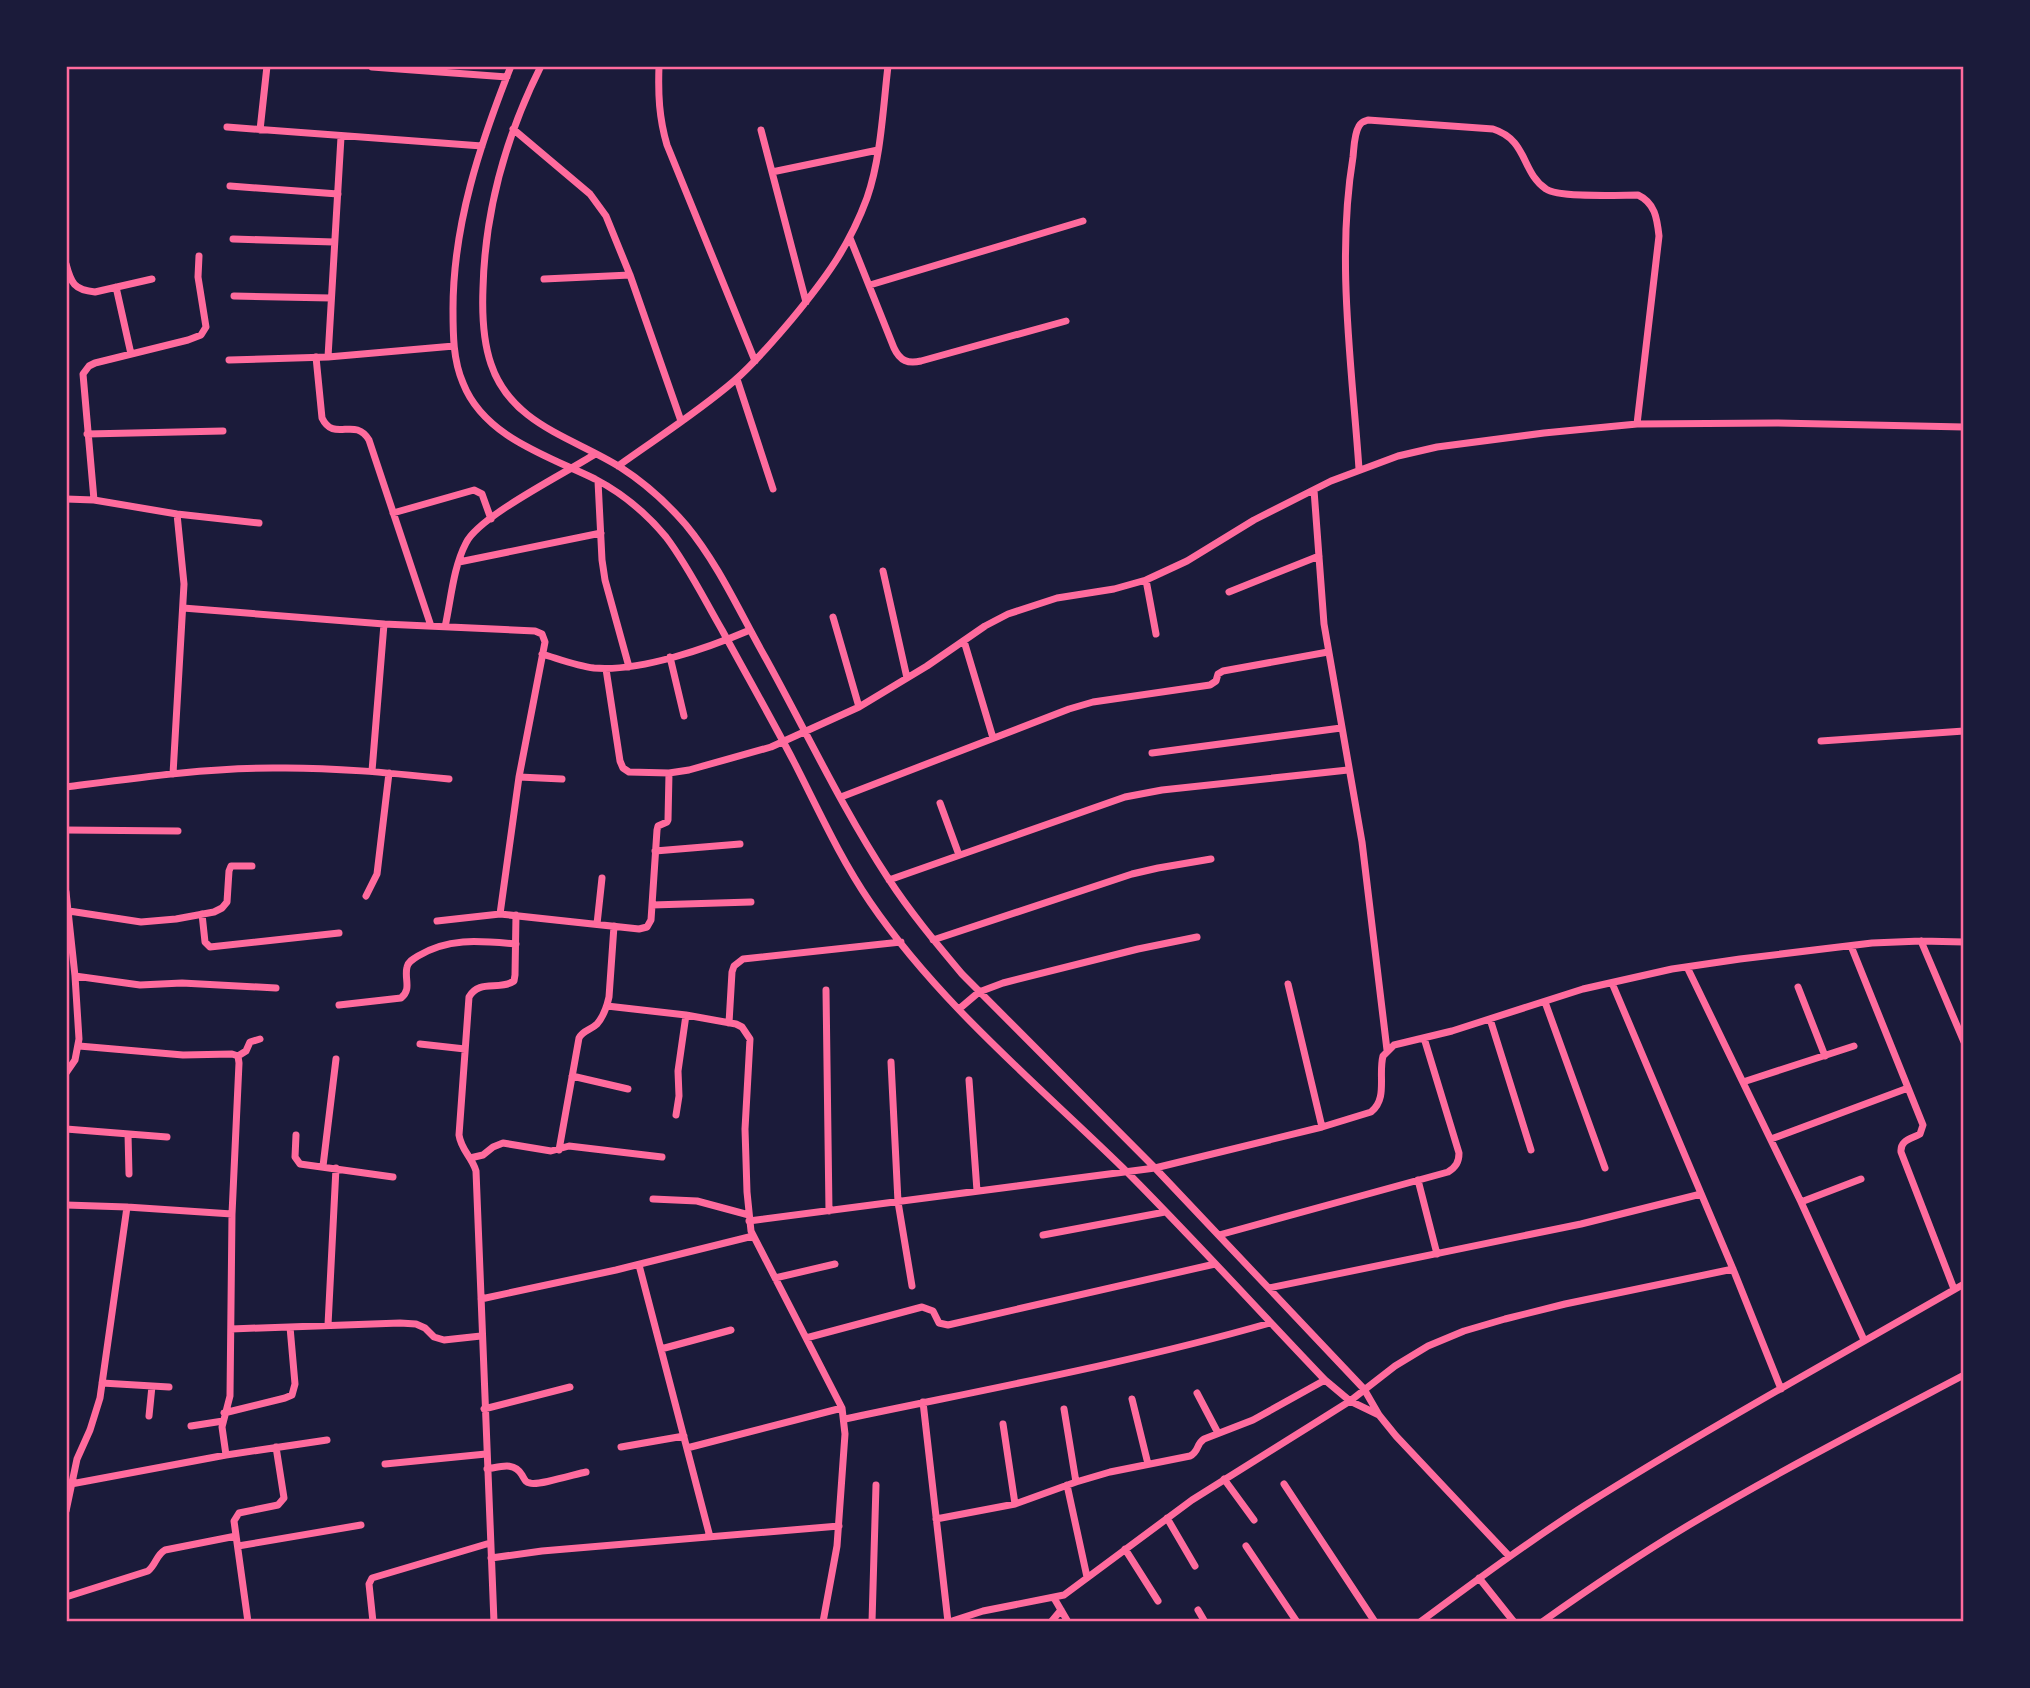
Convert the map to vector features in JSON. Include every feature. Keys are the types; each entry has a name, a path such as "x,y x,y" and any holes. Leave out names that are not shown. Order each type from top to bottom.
{"street":[{"path":"260,130 267,66"},
{"path":"511,66 482,146 460,229 455,263 454,346 464,386 481,411 503,432 530,449 598,481 620,495 643,513 663,534 681,558 727,640 852,873 870,902 940,990 1126,1171 1325,1380 1350,1401 1380,1415"},
{"path":"541,66 513,129 498,178 486,240 482,301 484,332 490,363 507,396 534,422 618,466 645,484 685,525 703,549 750,629 889,880 933,940 979,992 1156,1168 1269,1287 1364,1389 1380,1415 1440,1485 1509,1556"},
{"path":"659,66 658,106 667,145 755,361"},
{"path":"618,466 737,379 831,272 850,239 868,195 878,150 888,66"},
{"path":"372,67 507,77"},
{"path":"1359,469 1347,303 1346,219 1358,129 1368,120 1504,132 1515,142 1536,180 1547,190 1561,194 1638,195 1653,206 1659,236 1637,424"},
{"path":"227,127 482,146"},
{"path":"513,129 570,176 606,216 630,275 681,421"},
{"path":"761,130 806,302"},
{"path":"328,357 341,137"},
{"path":"772,172 878,150"},
{"path":"230,187 338,194"},
{"path":"870,285 1083,221"},
{"path":"233,239 334,242"},
{"path":"850,239 896,354 910,363 1066,321"},
{"path":"94,500 83,374 89,366 198,337 204,331 206,322 199,287 198,256"},
{"path":"66,264 71,281 82,290 95,292 152,279"},
{"path":"544,279 630,275"},
{"path":"116,287 131,354"},
{"path":"234,296 331,298"},
{"path":"229,360 328,357 454,346"},
{"path":"316,357 324,423 333,430 357,429 366,436 430,626"},
{"path":"737,379 774,489"},
{"path":"606,669 623,768 633,772 669,773 689,770 745,755 783,741 859,707 1008,614 1056,597 1114,589 1146,580 1187,561 1254,520 1331,481 1398,456 1437,447 1637,424 1777,423 1964,427"},
{"path":"87,434 223,431"},
{"path":"445,627 459,562 472,534 491,519 595,454"},
{"path":"598,481 605,580 629,667"},
{"path":"393,513 474,490 482,494 491,519"},
{"path":"1314,490 1324,624 1362,842 1387,1050"},
{"path":"66,499 94,500 177,514 259,523"},
{"path":"173,774 184,584 177,514"},
{"path":"459,562 601,533"},
{"path":"1230,592 1319,556"},
{"path":"883,571 907,678"},
{"path":"1146,580 1156,634"},
{"path":"183,608 384,624 535,631 542,634 545,642 519,777 500,914"},
{"path":"833,617 859,707"},
{"path":"372,771 384,624"},
{"path":"542,654 586,667 629,667 727,640 750,629"},
{"path":"964,641 993,738"},
{"path":"841,797 1044,717 1093,702 1210,685 1223,671 1328,652"},
{"path":"670,657 684,716"},
{"path":"1152,753 1341,728"},
{"path":"1821,741 1964,732"},
{"path":"66,787 173,774 272,768 372,771 449,779"},
{"path":"889,880 1125,797 1161,790 1348,770"},
{"path":"366,896 377,874 389,773"},
{"path":"437,921 500,914 642,929 648,927 651,923 657,828 668,820 669,773"},
{"path":"519,777 562,779"},
{"path":"940,803 960,855"},
{"path":"66,830 178,831"},
{"path":"655,851 740,844"},
{"path":"933,940 1132,874 1211,859"},
{"path":"69,911 153,922 219,911 228,898 231,866 252,866"},
{"path":"597,924 602,878"},
{"path":"66,892 79,1046 75,1060 66,1073"},
{"path":"652,905 751,901"},
{"path":"202,914 204,940 210,947 339,933"},
{"path":"494,1622 476,1171 461,1147 459,1135 468,1001 471,993 478,987 511,983 515,975 516,915"},
{"path":"559,1150 581,1034 597,1023 609,998 614,926"},
{"path":"959,1009 979,992 1036,974 1197,937"},
{"path":"339,1005 401,999 408,990 406,970 409,963 440,945 469,941 516,944"},
{"path":"1921,941 1964,1042"},
{"path":"653,1199 697,1200 749,1218 898,1202 1156,1168 1322,1127 1371,1112 1376,1109 1381,1098 1382,1056 1394,1045 1612,983 1686,967 1851,946 1921,941 1964,942"},
{"path":"729,1023 732,972 734,966 743,958 901,942"},
{"path":"1851,946 1923,1122 1920,1134 1904,1141 1900,1148 1954,1289"},
{"path":"1686,967 1771,1139 1864,1340"},
{"path":"75,976 140,985 182,983 276,988"},
{"path":"1612,983 1781,1389"},
{"path":"1288,984 1322,1127"},
{"path":"1798,987 1825,1056"},
{"path":"826,990 828,1210"},
{"path":"1545,1002 1605,1168"},
{"path":"607,1006 729,1023 742,1027 750,1039 745,1129 749,1218 753,1236 842,1408 845,1419 837,1546 823,1622"},
{"path":"676,1115 679,1096 677,1071 686,1015"},
{"path":"1490,1019 1531,1150"},
{"path":"1219,1235 1448,1172 1457,1165 1459,1153 1424,1038"},
{"path":"238,1056 246,1051 250,1042 260,1040"},
{"path":"420,1044 465,1049"},
{"path":"79,1046 169,1054 238,1056"},
{"path":"1743,1082 1854,1046"},
{"path":"226,1455 222,1427 230,1396 232,1214 238,1056"},
{"path":"323,1166 336,1059"},
{"path":"891,1062 898,1202 912,1286"},
{"path":"572,1076 628,1089"},
{"path":"969,1080 977,1191"},
{"path":"1771,1139 1908,1088"},
{"path":"66,1129 167,1137"},
{"path":"128,1134 129,1174"},
{"path":"296,1135 295,1157 298,1162 393,1177"},
{"path":"470,1158 483,1155 503,1143 551,1151 569,1146 662,1157"},
{"path":"328,1325 336,1168"},
{"path":"1801,1202 1861,1179"},
{"path":"1418,1180 1437,1254"},
{"path":"1269,1287 1581,1224 1701,1194"},
{"path":"66,1205 232,1214"},
{"path":"66,1511 77,1459 96,1414 127,1207"},
{"path":"1043,1236 1165,1212"},
{"path":"481,1299 639,1265 753,1236"},
{"path":"775,1278 835,1264"},
{"path":"806,1338 922,1307 933,1311 939,1323 948,1325 1215,1264"},
{"path":"639,1265 710,1537"},
{"path":"923,1402 949,1622 994,1609 1064,1595 1167,1518 1224,1479 1350,1401 1395,1366 1464,1331 1565,1304 1733,1269"},
{"path":"1420,1622 1509,1556 1584,1506 1964,1284"},
{"path":"845,1419 1124,1361 1270,1323"},
{"path":"231,1329 416,1324 434,1337 444,1340 481,1336"},
{"path":"191,1426 292,1395 295,1384 290,1327"},
{"path":"661,1349 731,1330"},
{"path":"1542,1622 1688,1526 1964,1375"},
{"path":"936,1519 1015,1504 1110,1472 1193,1455 1201,1441 1253,1420 1325,1380"},
{"path":"102,1383 169,1387"},
{"path":"149,1416 152,1386"},
{"path":"484,1409 570,1387"},
{"path":"1197,1393 1218,1433"},
{"path":"1132,1399 1148,1464"},
{"path":"687,1448 842,1408"},
{"path":"1064,1409 1076,1482"},
{"path":"1003,1424 1015,1504"},
{"path":"621,1447 684,1436"},
{"path":"71,1484 226,1455 327,1440"},
{"path":"248,1622 234,1521 239,1513 282,1502 284,1498 276,1447"},
{"path":"385,1464 486,1454"},
{"path":"487,1469 515,1467 528,1482 534,1484 586,1472"},
{"path":"1224,1479 1254,1520"},
{"path":"1284,1484 1375,1622"},
{"path":"872,1622 876,1485"},
{"path":"1067,1485 1087,1577"},
{"path":"1167,1518 1195,1566"},
{"path":"238,1546 360,1525"},
{"path":"491,1558 542,1551 839,1525"},
{"path":"66,1597 148,1572 165,1550 236,1536"},
{"path":"373,1622 369,1584 372,1578 490,1544"},
{"path":"1246,1546 1297,1622"},
{"path":"1125,1549 1158,1601"},
{"path":"1479,1578 1514,1622"},
{"path":"1054,1598 1068,1622"},
{"path":"1051,1622 1061,1609"},
{"path":"1198,1610 1205,1622"}]}
